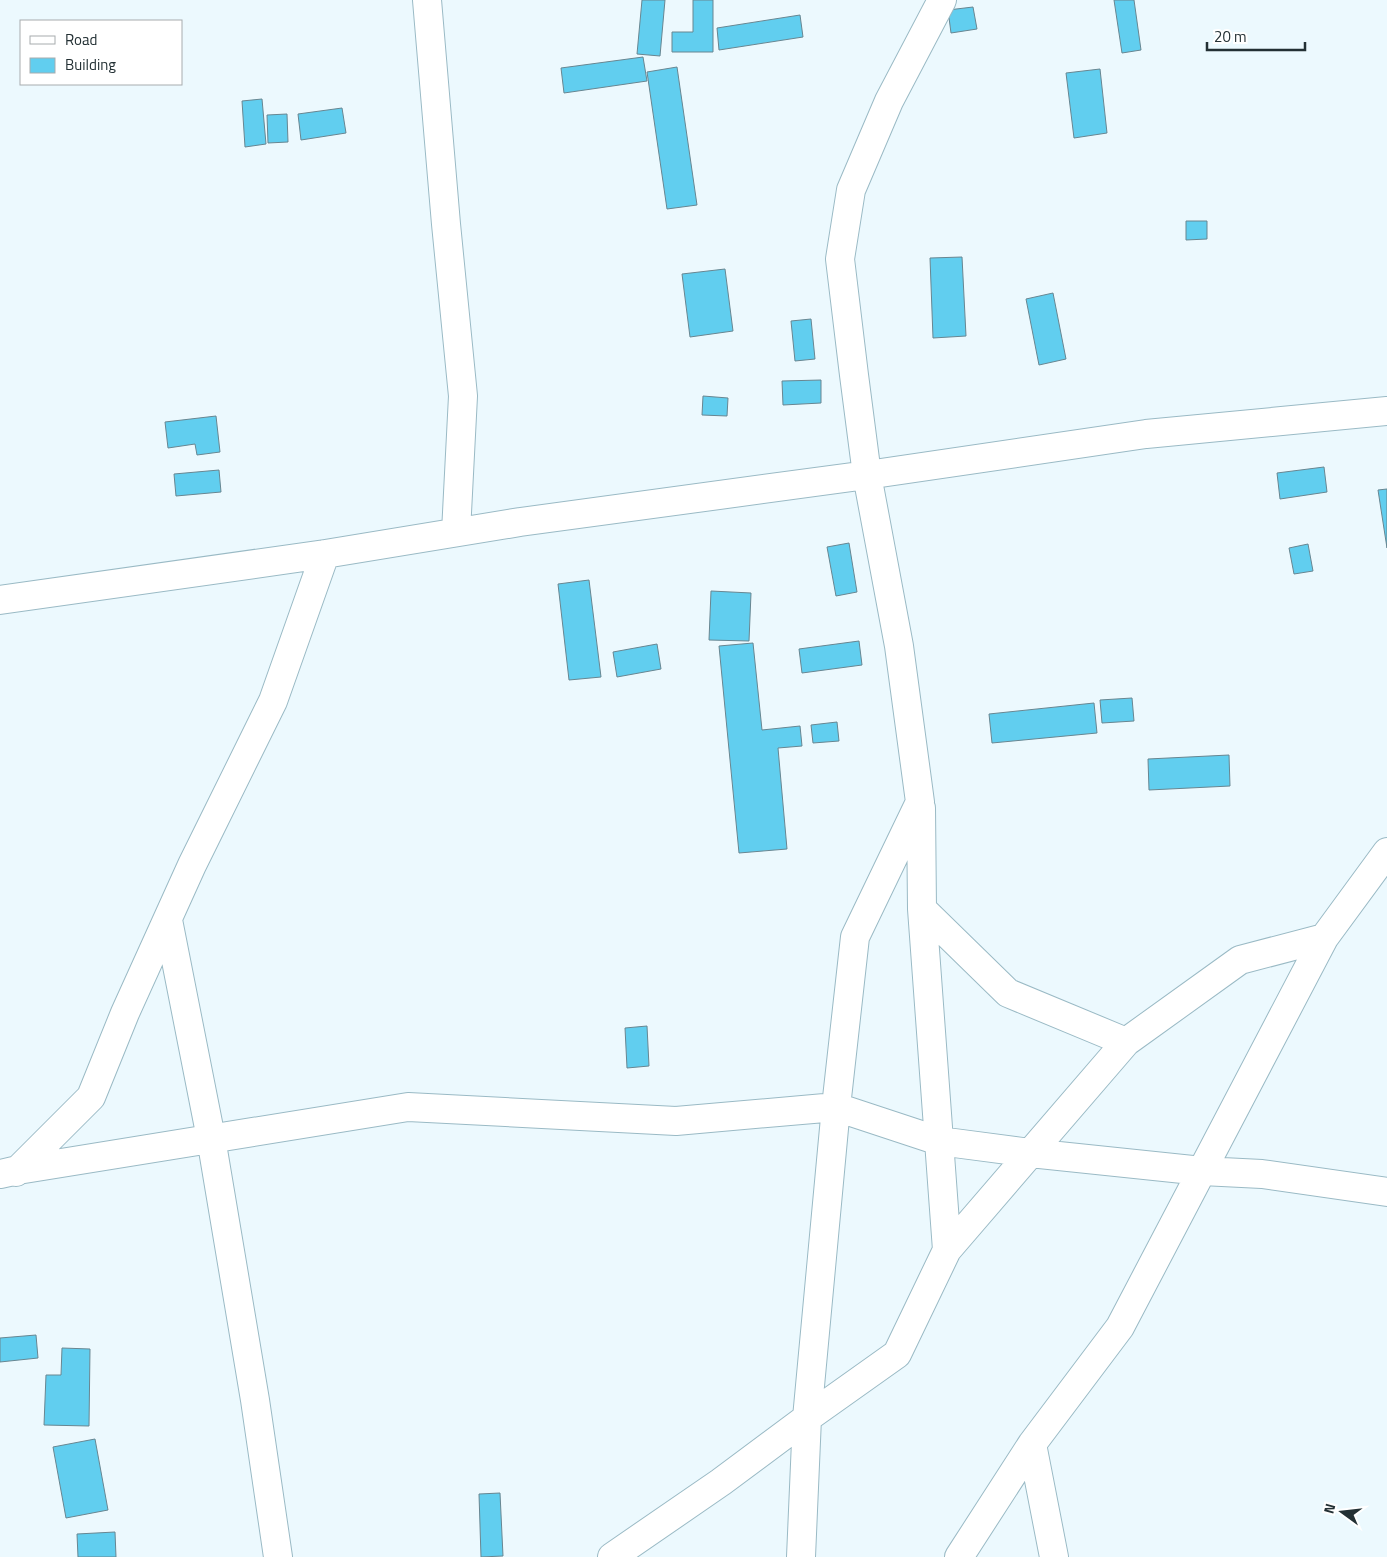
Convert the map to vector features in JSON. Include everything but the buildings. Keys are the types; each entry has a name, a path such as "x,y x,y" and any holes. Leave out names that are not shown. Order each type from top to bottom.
{"street":[{"path":"427,0 463,396 456,532"},
{"path":"942,0 889,101 851,190 840,259 868,475 899,646 920,802 922,909 947,1250"},
{"path":"0,600 324,554 530,521 868,475 1146,434 1387,411"},
{"path":"0,1190 9,1172 91,1096 125,1013 192,865 273,701 324,554"},
{"path":"801,1557 807,1418 836,1107 855,937 920,802"},
{"path":"959,1557 1032,1444 1120,1327 1324,938 1387,852"},
{"path":"922,909 1008,993 1126,1042"},
{"path":"168,920 211,1138 255,1400 278,1557"},
{"path":"612,1557 721,1482 897,1354 947,1250 1126,1042 1240,960 1324,938"},
{"path":"9,1172 408,1107 676,1121 836,1107 939,1141 1030,1153 1262,1174 1387,1192"},
{"path":"1032,1444 1054,1557"}]}
